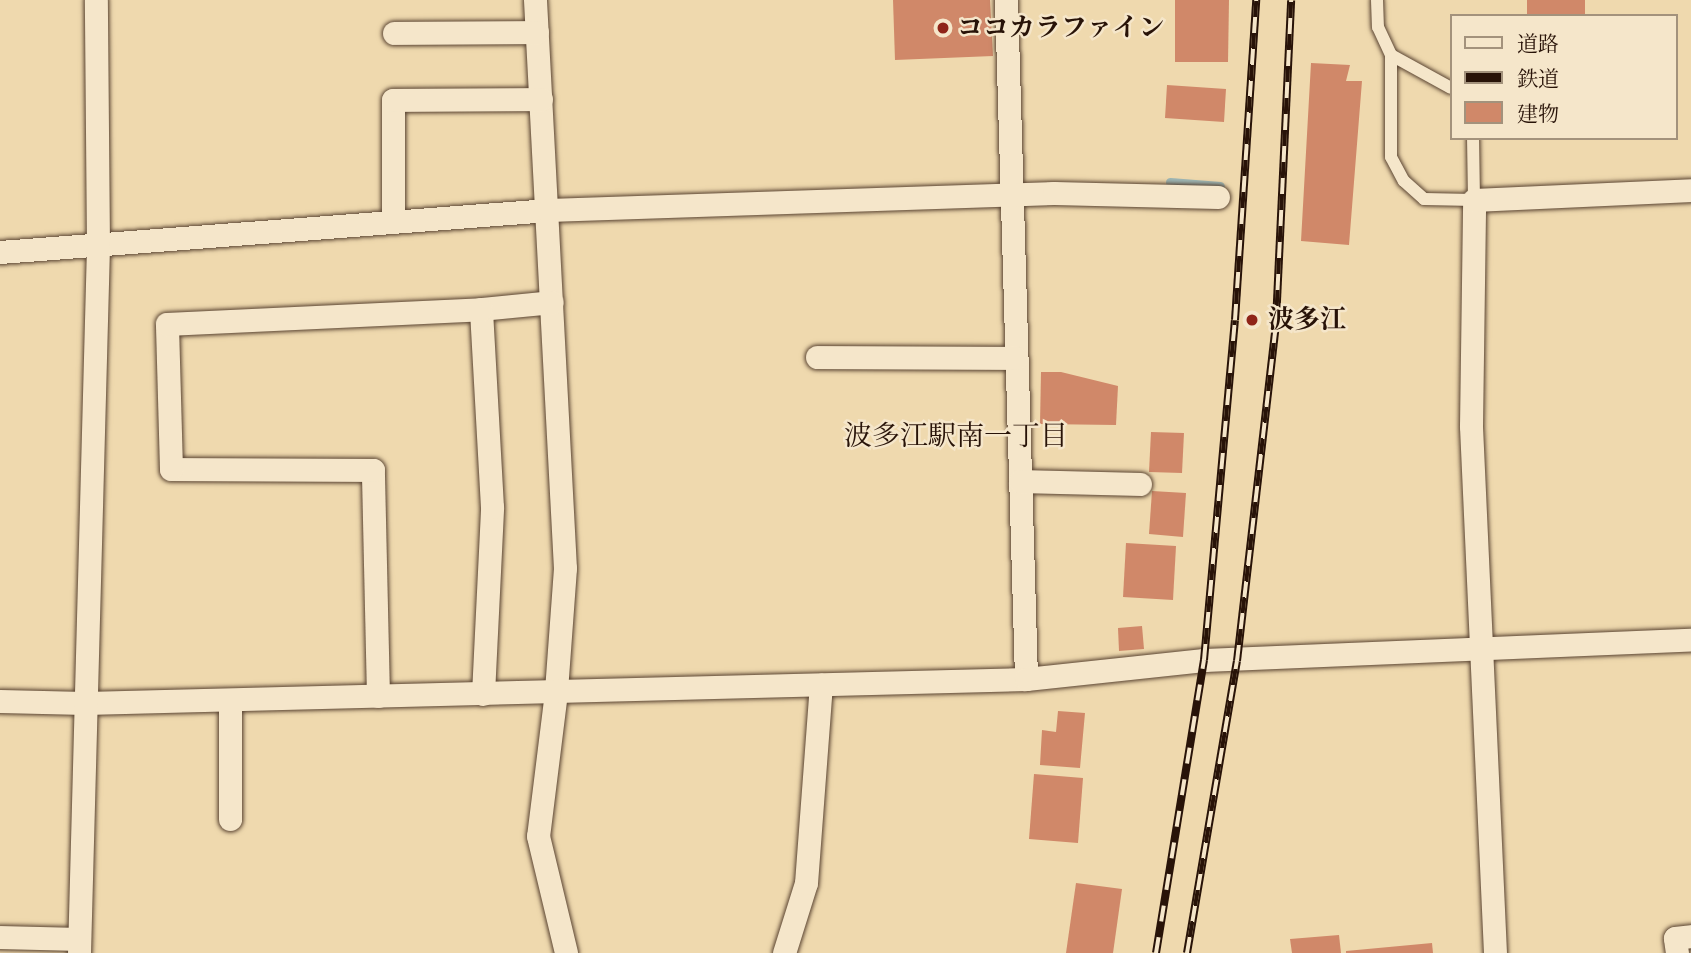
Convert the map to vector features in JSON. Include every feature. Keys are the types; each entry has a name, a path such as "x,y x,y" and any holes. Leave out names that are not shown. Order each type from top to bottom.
{"street":[{"path":"0,937 79,946 98,246 96,0"},
{"path":"535,0 565,568 556,692 538,836 566,953"},
{"path":"1006,0 1026,679"},
{"path":"394,33 537,32"},
{"path":"393,222 394,100 541,99"},
{"path":"1495,953 1484,652 1471,426 1474,200 1691,190"},
{"path":"0,252 548,210 1012,198 1054,193 1218,197"},
{"path":"378,696 373,470 171,469 167,324 481,309 552,302"},
{"path":"481,309 492,507 483,694"},
{"path":"817,357 1016,358"},
{"path":"1020,481 1140,484"},
{"path":"0,701 85,703 230,700 1026,679 1204,660 1484,652 1691,640"},
{"path":"784,953 806,883 821,685"},
{"path":"230,700 230,819"},
{"path":"1676,953 1675,938 1691,936"}],"lane":[{"path":"1377,0 1378,27 1391,55 1391,157 1404,181 1424,199 1474,200 1473,140"},
{"path":"1391,55 1450,87"}],"building":[{"name":"ココカラファイン","path":"893,0 990,0 993,56 895,60"},
{"path":"1175,0 1229,0 1228,62 1175,62"},
{"path":"1527,0 1585,0 1585,14 1527,14"},
{"path":"1311,63 1350,65 1346,81 1362,81 1349,245 1301,241"},
{"path":"1167,85 1226,89 1224,122 1165,118"},
{"path":"1041,372 1061,372 1118,386 1116,425 1040,424"},
{"path":"1151,432 1184,433 1182,473 1149,472"},
{"path":"1152,491 1186,493 1183,537 1149,534"},
{"path":"1126,543 1176,546 1173,600 1123,597"},
{"path":"1142,626 1144,649 1119,651 1118,628"},
{"path":"1058,711 1085,713 1080,768 1040,765 1042,730 1056,732"},
{"path":"1034,774 1083,778 1078,843 1029,839"},
{"path":"1076,883 1122,889 1113,953 1066,953"},
{"path":"1339,935 1341,953 1292,953 1290,939"},
{"path":"1432,943 1433,953 1346,953 1346,951"}],"waterway":[{"path":"1170,182 1220,186"}],"railway":[{"path":"1156,953 1204,660 1235,320 1256,0"},
{"path":"1187,953 1237,661 1276,322 1291,0"}],"place":[{"name":"ココカラファイン","path":"943,28"},
{"name":"波多江","path":"1252,320"}],"district":[{"name":"波多江駅南一丁目","path":"956,436"}]}
